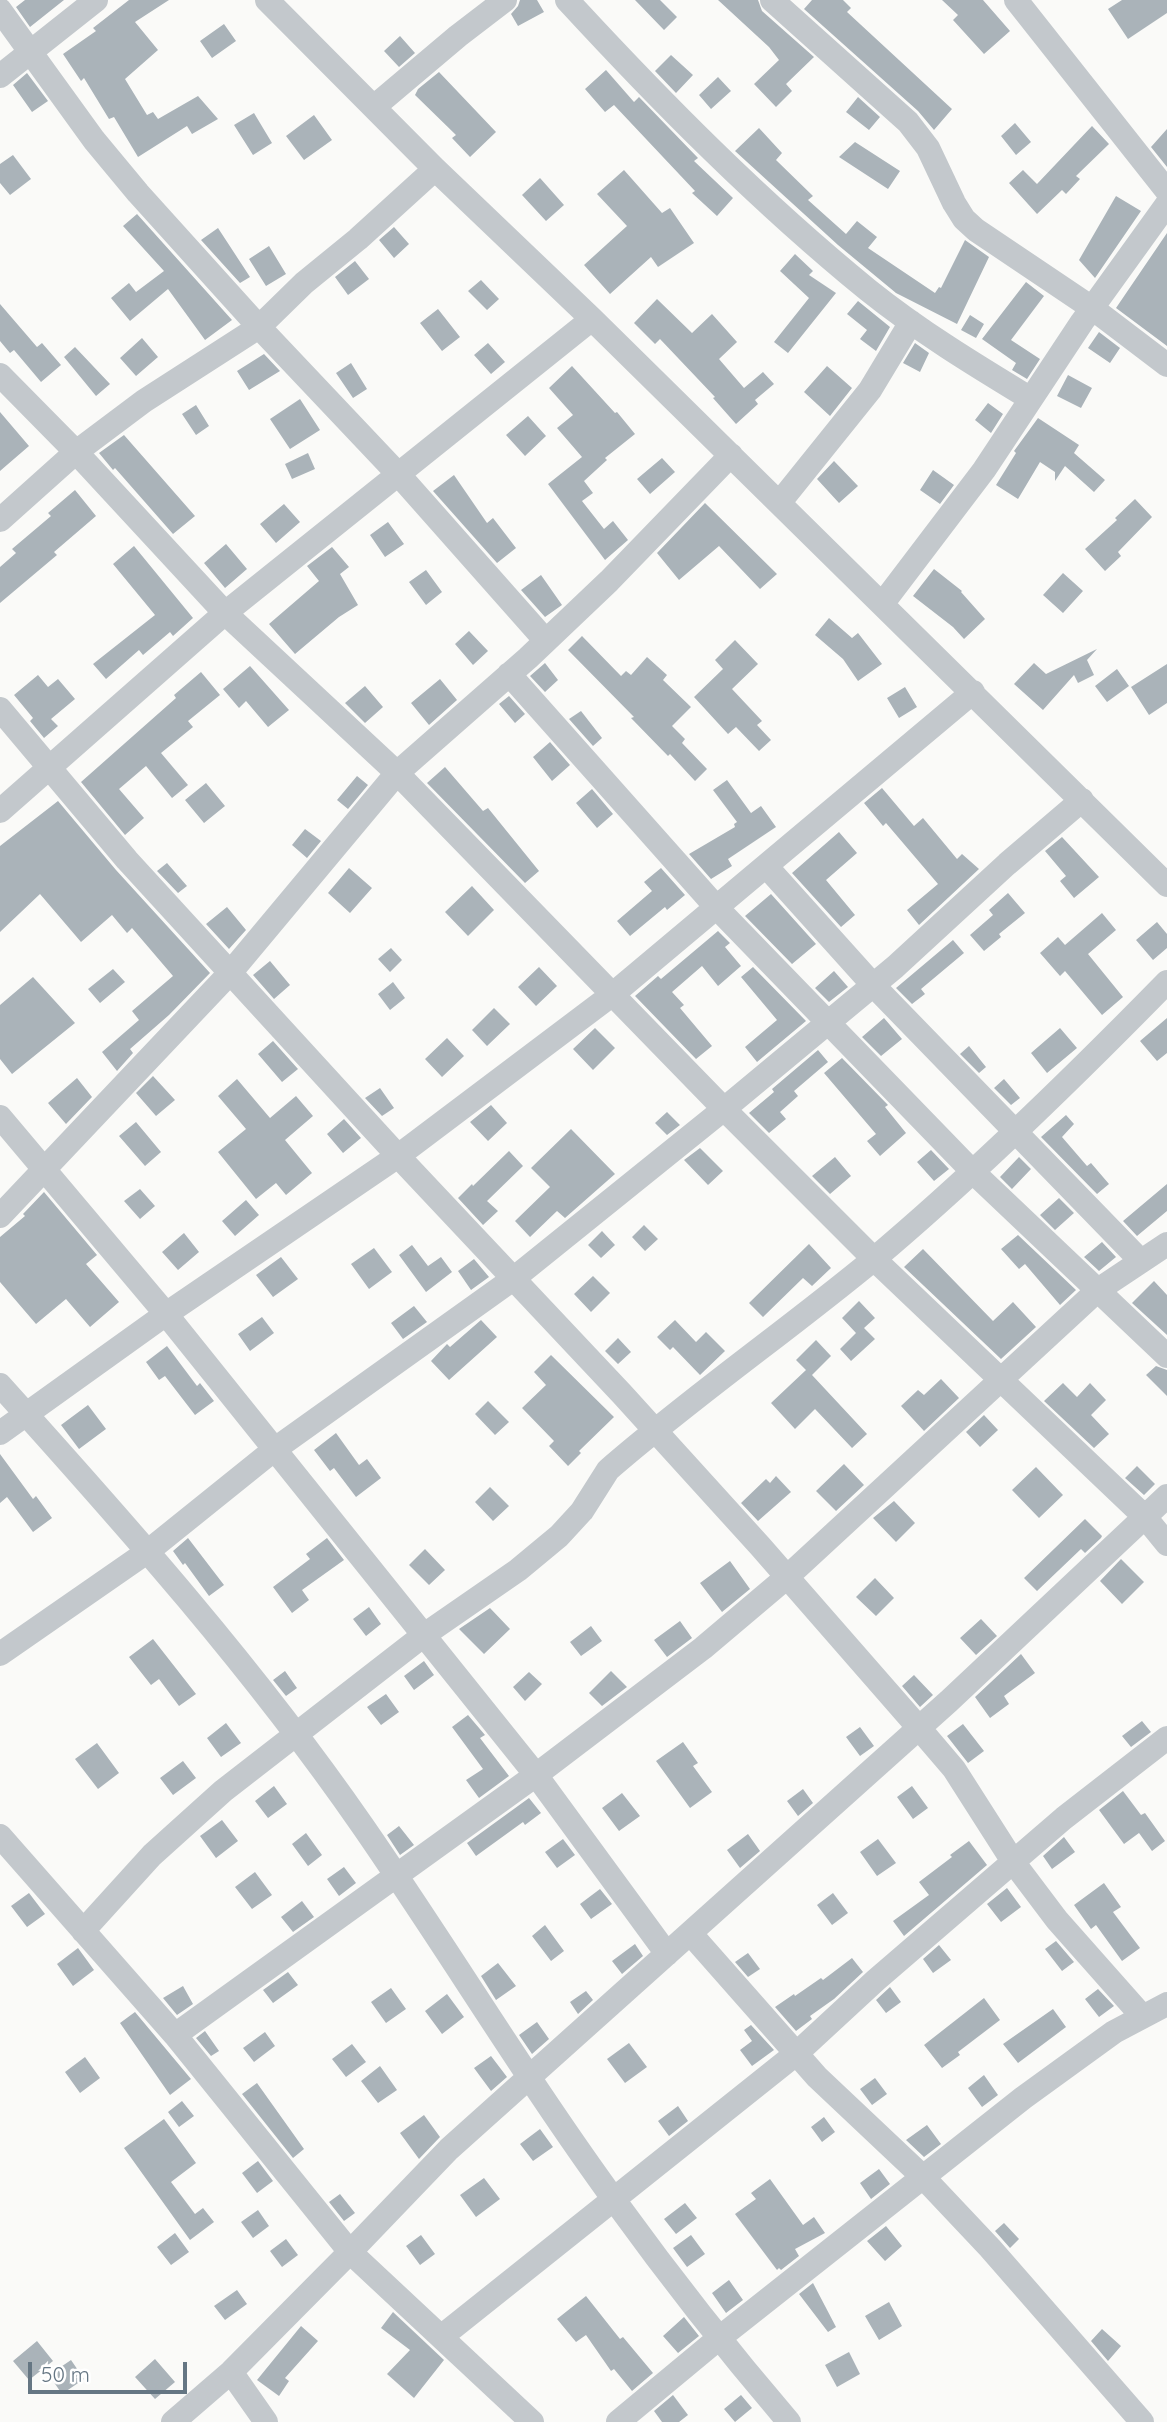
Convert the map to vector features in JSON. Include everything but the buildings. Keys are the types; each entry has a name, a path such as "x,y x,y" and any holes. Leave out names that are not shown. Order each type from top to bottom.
{"street":[{"path":"0,76 96,0"},
{"path":"267,0 435,169 883,603 1167,885"},
{"path":"375,106 505,0"},
{"path":"567,0 748,186 869,291 952,351 1031,399"},
{"path":"772,0 908,122 928,148 964,219 976,230 1093,308 1167,365"},
{"path":"1016,0 1167,191"},
{"path":"0,10 111,161 546,641"},
{"path":"0,520 76,452 144,401 259,327 435,169"},
{"path":"883,603 984,470 1167,204"},
{"path":"0,811 225,613 592,319"},
{"path":"779,502 870,390 911,322"},
{"path":"0,375 76,452 225,613 397,773 724,1109 874,1259 1145,1517 1167,1544"},
{"path":"0,1216 230,973 397,773 546,641 609,581 731,455"},
{"path":"509,674 717,908 972,1171 1167,1356"},
{"path":"0,1433 166,1314 398,1157 613,995 973,692"},
{"path":"0,709 127,860 398,1157 656,1431 919,1728 954,1769 1014,1863 1057,1920 1142,2017"},
{"path":"0,1654 147,1552 275,1449 513,1279 873,985 1082,800"},
{"path":"766,866 873,985 1140,1260"},
{"path":"83,1931 152,1855 223,1791 424,1635 518,1570 559,1536 582,1511 592,1491 608,1470 874,1259 1102,1049 1167,982"},
{"path":"0,1117 166,1314 536,1775 667,1954"},
{"path":"175,2035 397,1877 703,1648 787,1577 1098,1290 1167,1244"},
{"path":"0,1385 101,1496 260,1687 361,1824 613,2199 718,2339 789,2422"},
{"path":"173,2422 231,2372 449,2149 919,1728 1167,1496"},
{"path":"441,2337 797,2053 876,1980 1064,1818 1167,1738"},
{"path":"0,1836 175,2035 350,2252 532,2422"},
{"path":"690,1933 817,2077 923,2178 990,2248 1142,2422"},
{"path":"618,2422 718,2339 1023,2098 1114,2032 1167,2004"},
{"path":"231,2372 266,2422"}]}
